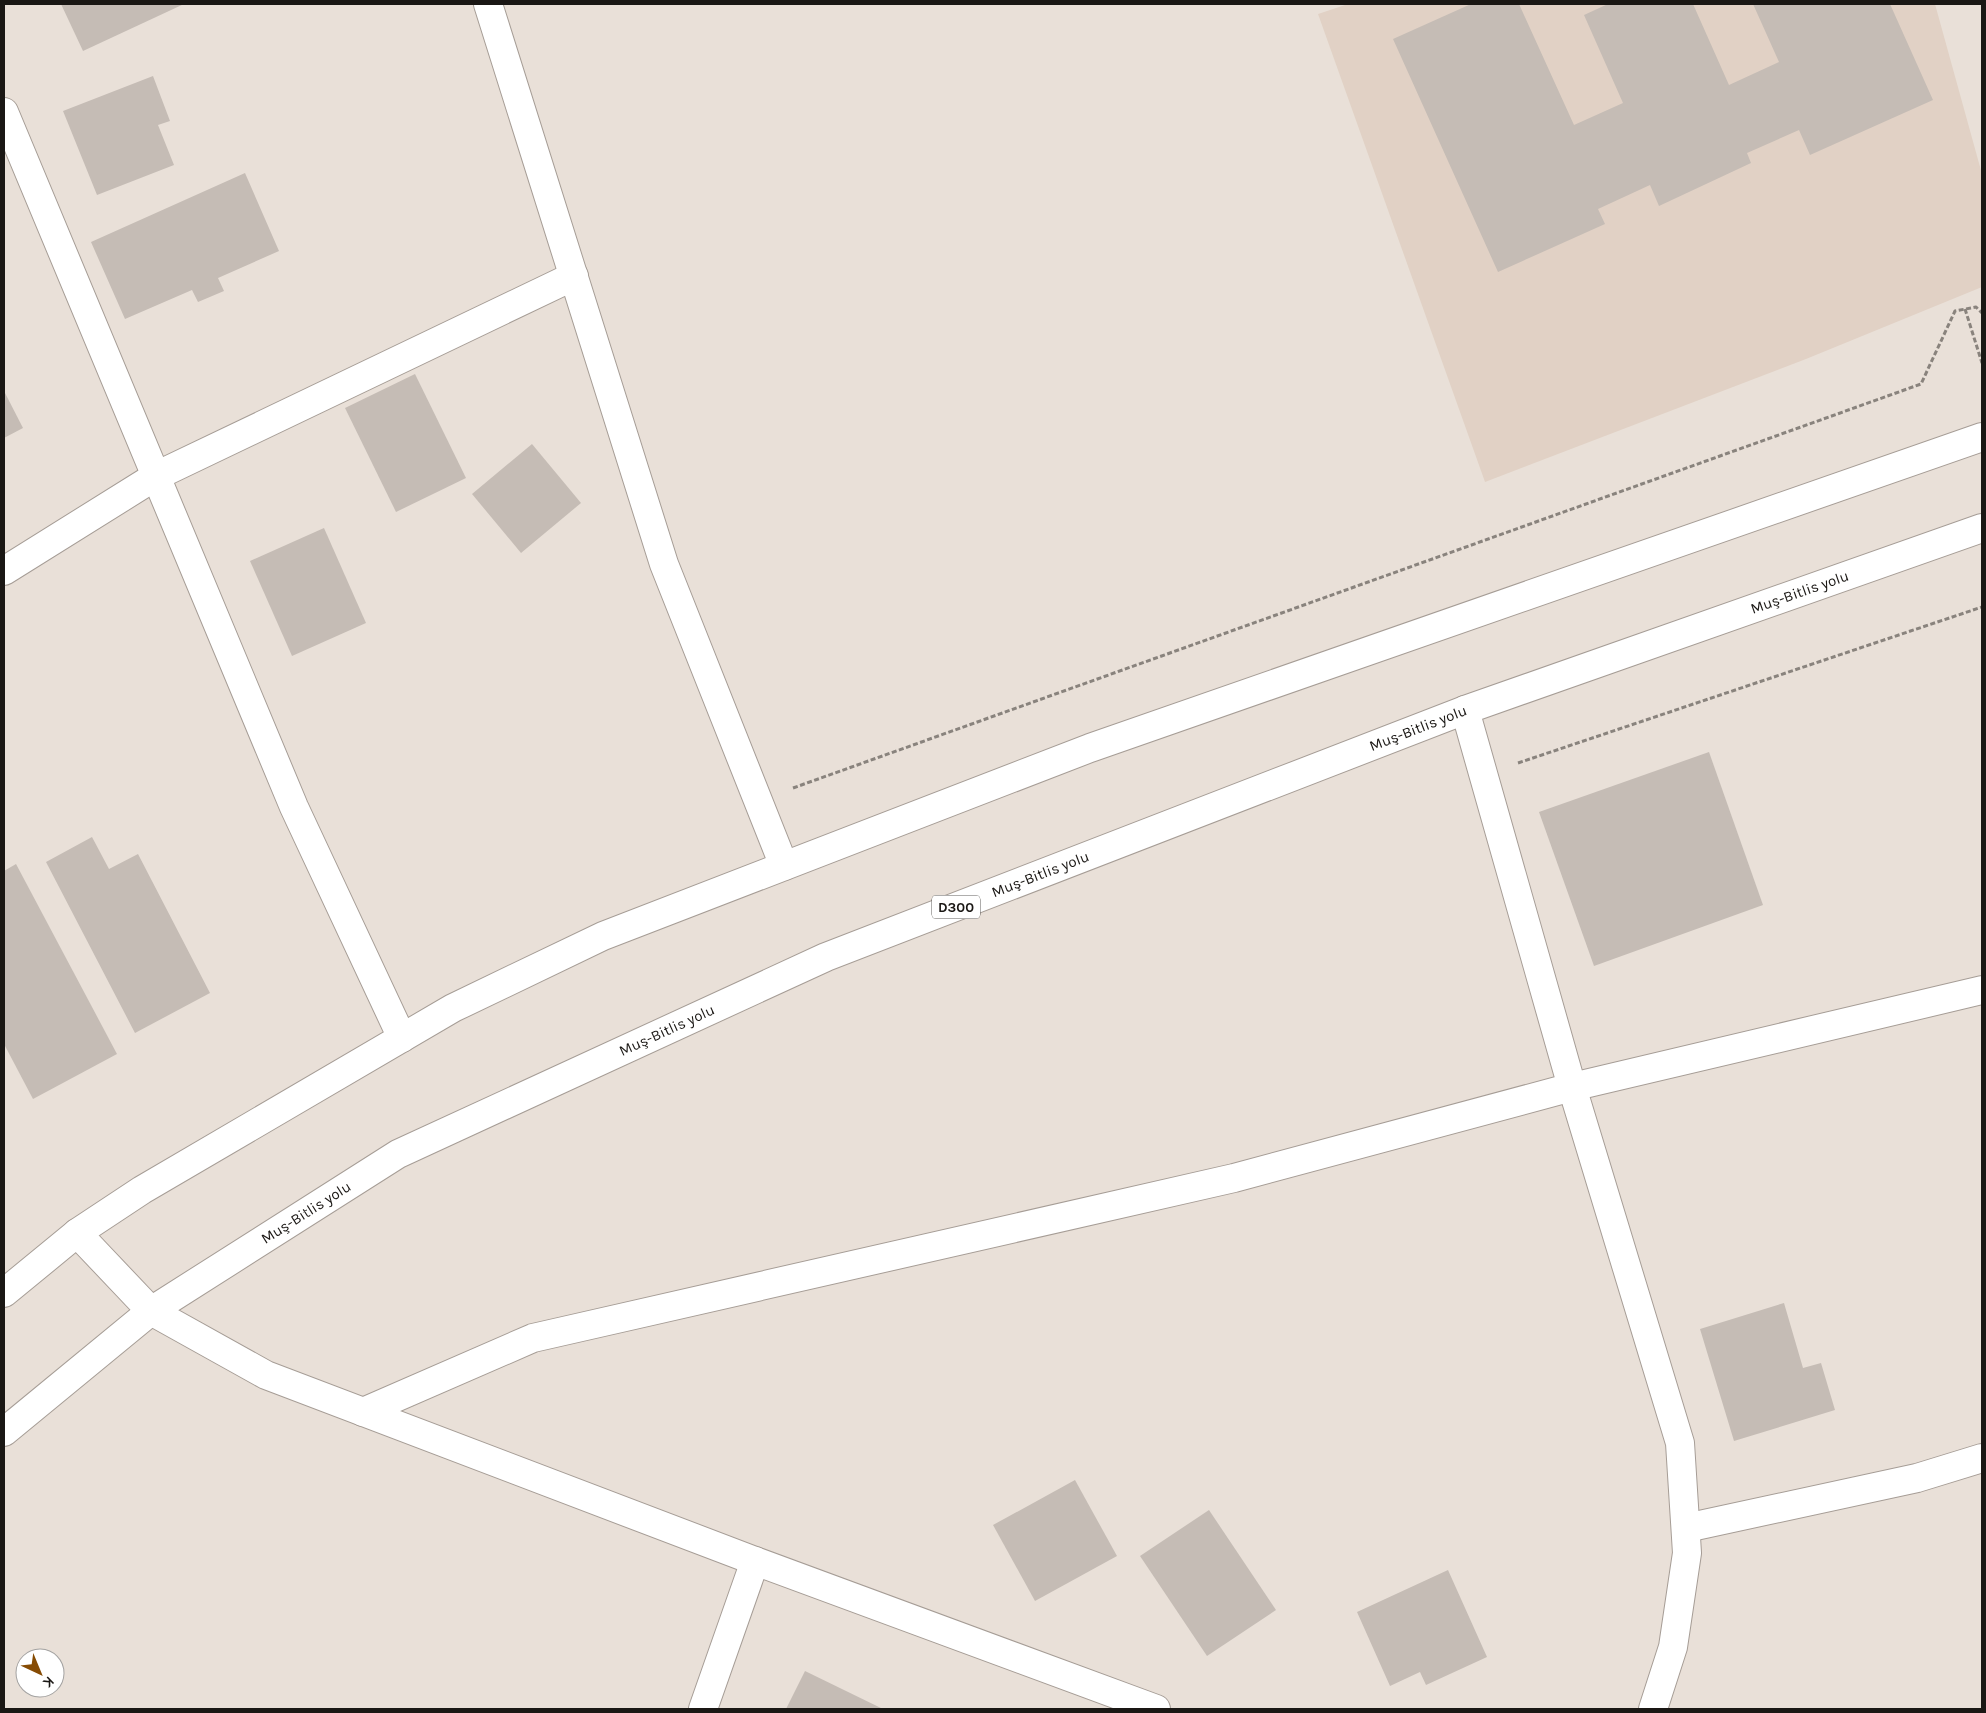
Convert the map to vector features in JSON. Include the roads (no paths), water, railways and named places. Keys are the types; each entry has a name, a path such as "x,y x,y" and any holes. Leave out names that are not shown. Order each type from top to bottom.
{"main road":[{"path":"488,4 664,564 784,866"},
{"path":"4,112 294,807 402,1038"},
{"path":"4,571 156,476 574,276"},
{"path":"4,1293 77,1233 142,1190 453,1008 602,936 1090,748 1982,437"},
{"name":"Muş-Bitlis yolu","path":"4,1432 151,1312 398,1154 817,961 1466,710 1982,528"},
{"path":"1466,710 1572,1087 1680,1443 1687,1553 1673,1647 1653,1709"},
{"path":"363,1412 533,1338 1234,1178 1572,1087 1982,990"},
{"path":"77,1233 151,1312 266,1375 755,1562 1156,1709"},
{"path":"1686,1528 1917,1478 1982,1458"},
{"path":"703,1709 755,1562"}]}
